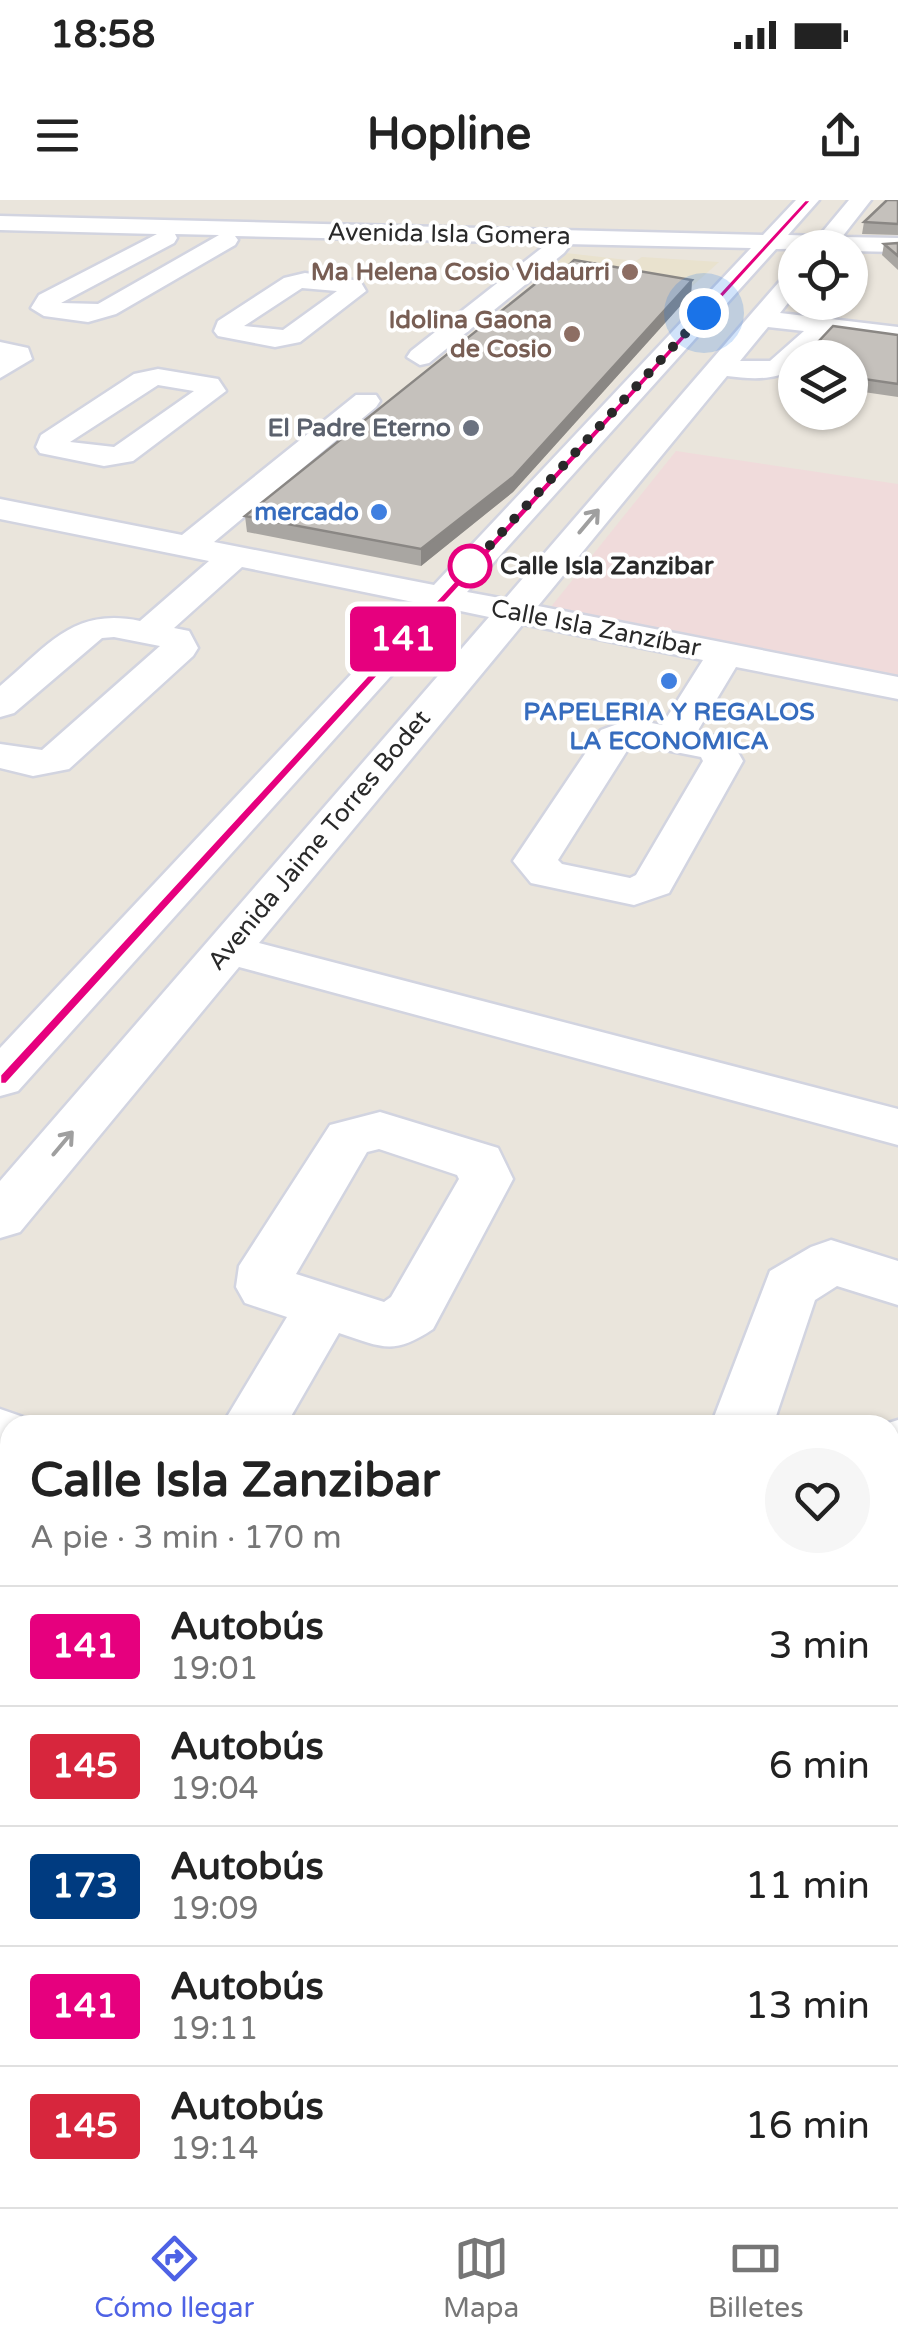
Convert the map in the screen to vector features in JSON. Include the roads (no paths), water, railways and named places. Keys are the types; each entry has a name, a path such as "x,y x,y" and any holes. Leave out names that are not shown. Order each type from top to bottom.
{"street":[{"path":"7,226 68,200"},
{"path":"836,230 860,200"},
{"path":"228,202 48,300 44,308 88,314 107,309 280,208 263,206"},
{"path":"764,211 801,207"},
{"path":"0,1079 441,597 776,249 801,207"},
{"path":"326,283 434,211"},
{"path":"724,216 714,224 725,240"},
{"name":"Avenida Isla Gomera","path":"7,226 235,234 378,248 776,249"},
{"name":"Avenida Isla Gomera","path":"378,248 725,240 776,249"},
{"name":"Avenida Isla Gomera","path":"868,245 898,245"},
{"path":"420,357 556,248"},
{"path":"137,252 194,258"},
{"path":"868,256 898,257"},
{"path":"868,312 898,311"},
{"name":"Avenida Jaime Torres Bodet","path":"0,1218 720,367 778,320"},
{"path":"720,367 763,374 776,371 792,320"},
{"path":"848,320 898,335"},
{"path":"0,350 19,354 19,359 0,370"},
{"path":"188,547 366,401"},
{"path":"0,500 73,452"},
{"path":"0,540 17,513"},
{"name":"Calle Isla Zanzíbar","path":"17,513 898,688"},
{"path":"146,633 235,556"},
{"path":"0,705 91,629 114,626 176,639 180,648 54,760 33,764 0,756"},
{"path":"673,740 726,653"},
{"path":"632,731 673,740 717,748 723,760 653,884 634,892 547,874 535,860 615,738 632,731"},
{"path":"227,949 898,1127"},
{"path":"745,1415 790,1287 831,1262 898,1283"},
{"path":"259,1415 324,1306"}],"place":[{"name":"Ma Helena Cosio Vidaurri","path":"630,272"},
{"name":"Idolina Gaona de Cosio","path":"572,334"},
{"name":"El Padre Eterno","path":"471,428"},
{"name":"mercado","path":"379,512"},
{"name":"Calle Isla Zanzibar","path":"470,566"},
{"name":"PAPELERIA Y REGALOS LA ECONOMICA","path":"669,681"}]}
